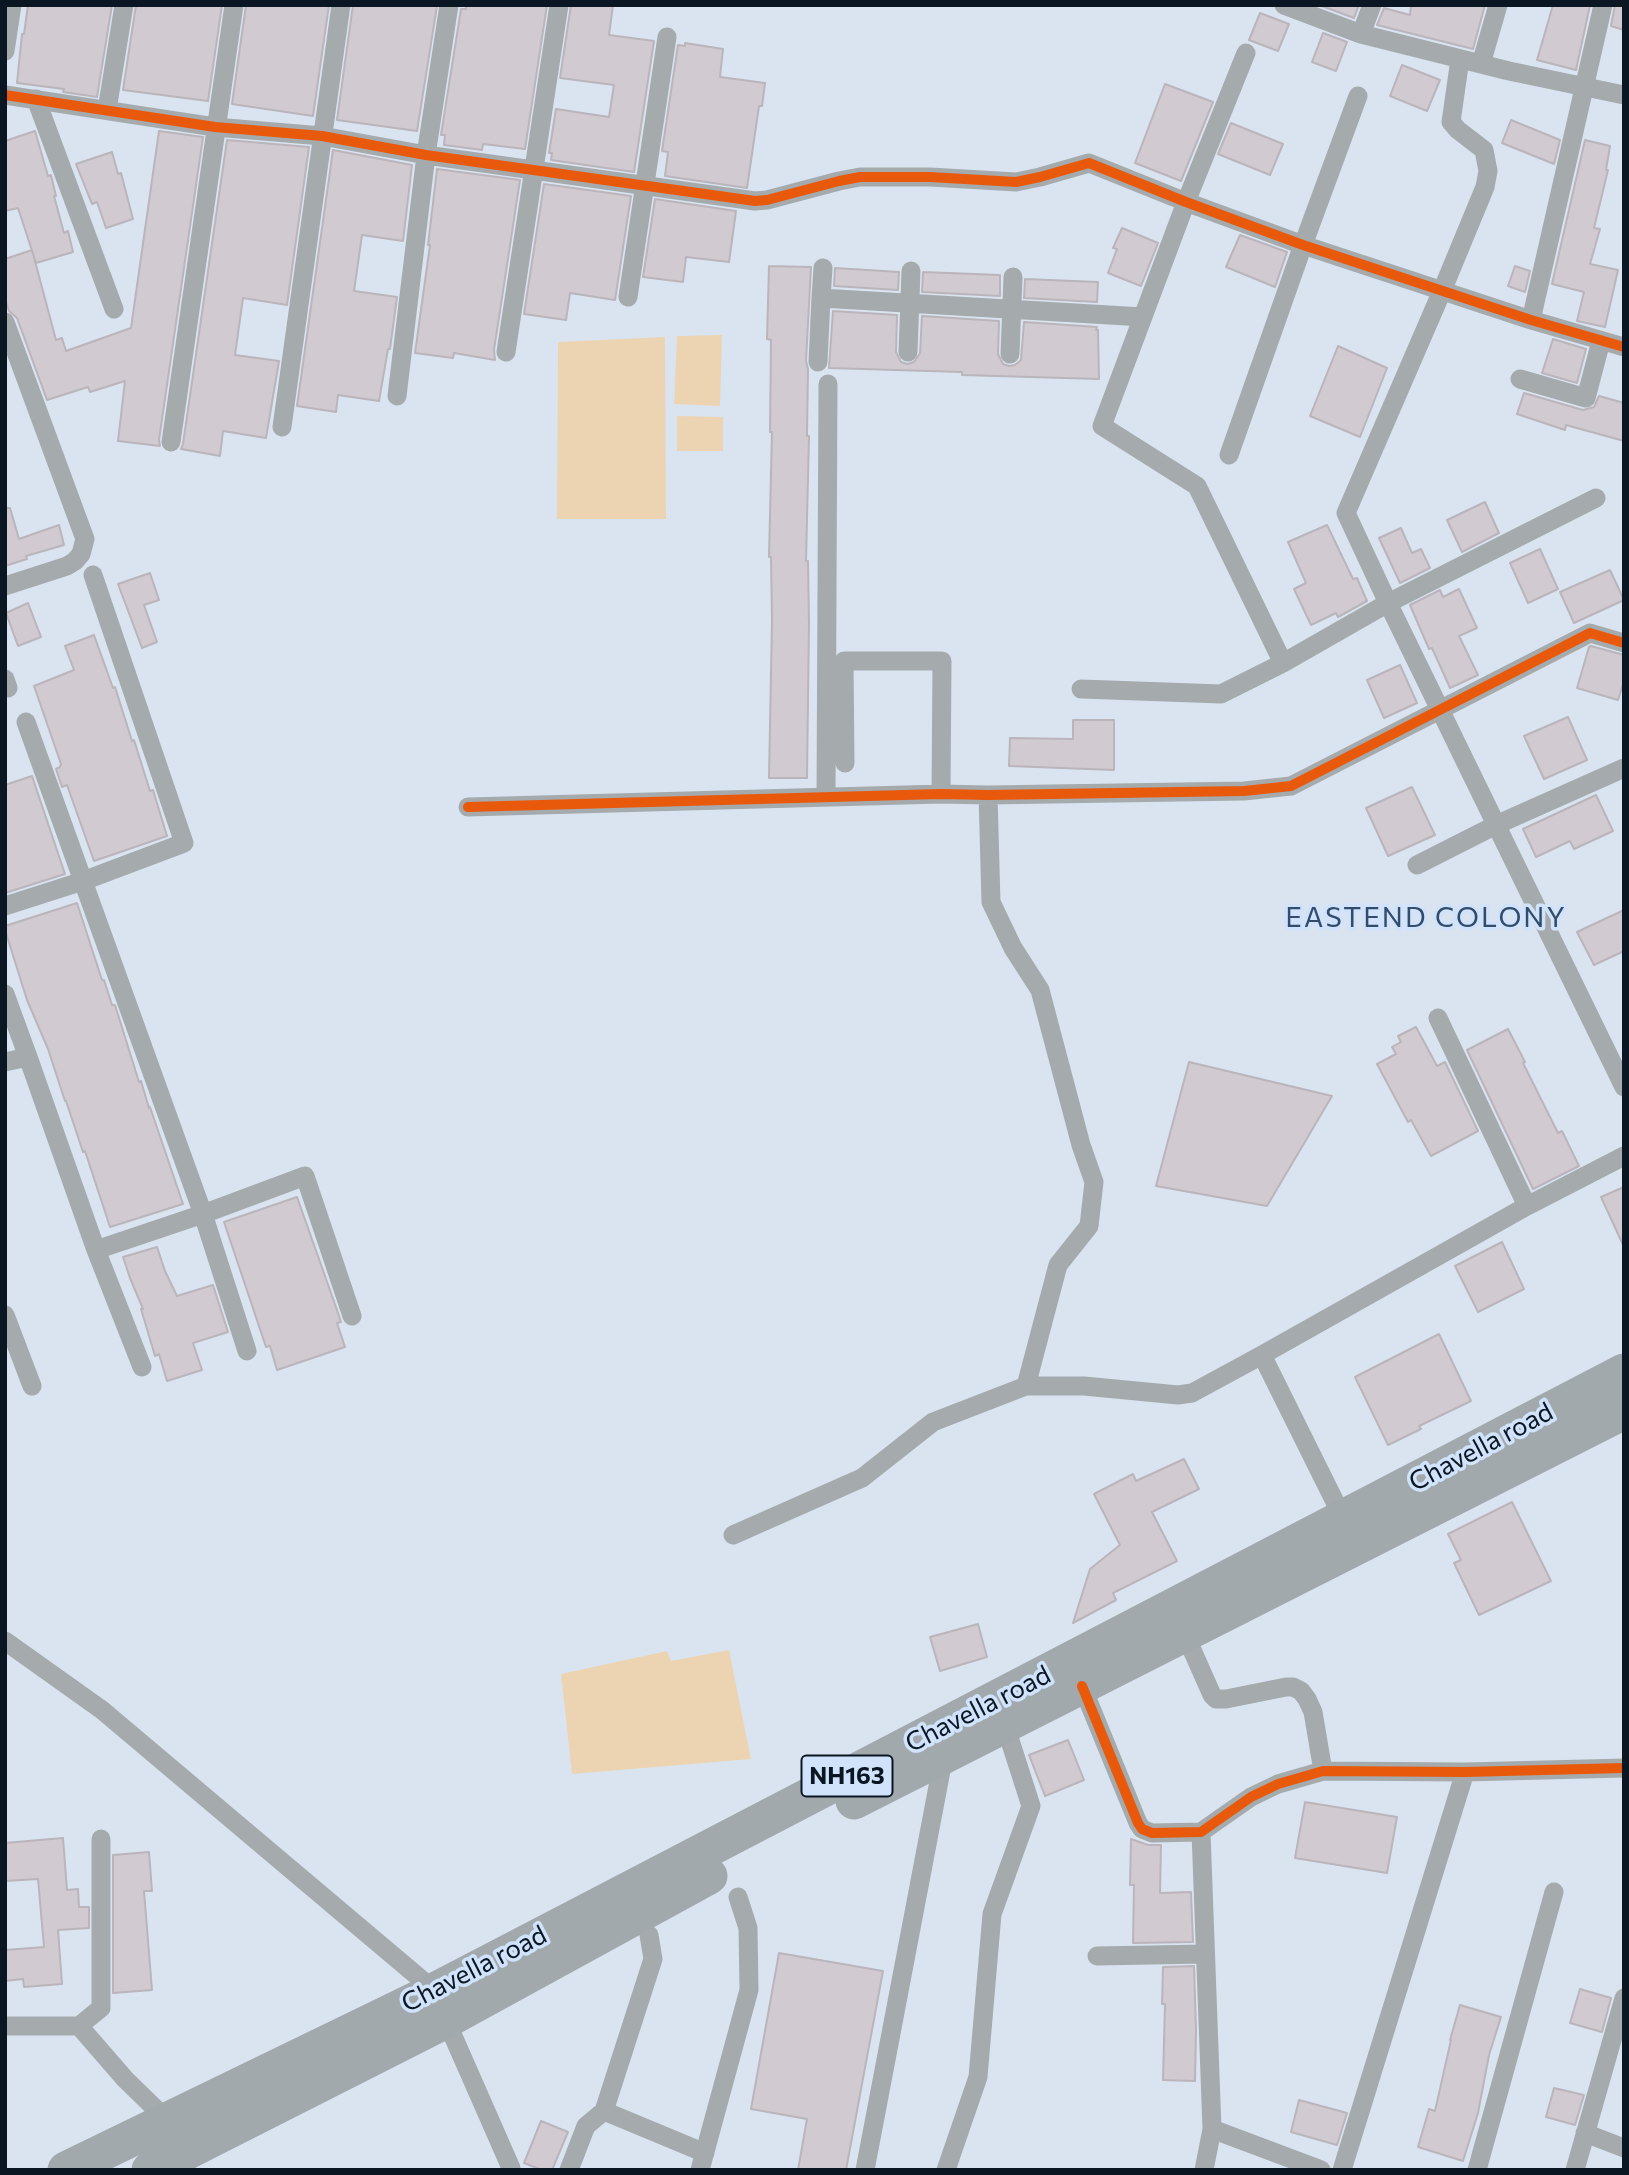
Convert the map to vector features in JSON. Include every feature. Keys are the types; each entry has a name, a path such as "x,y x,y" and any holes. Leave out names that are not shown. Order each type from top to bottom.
{"highway":[{"name":"Chavella road","path":"150,2170 440,2005 1624,1372"},
{"name":"Chavella road","path":"66,2170 167,2120 440,2005 728,1866 1624,1411"}],"street":[{"path":"5,51 12,5"},
{"path":"107,110 124,5"},
{"path":"171,442 234,5"},
{"path":"282,427 341,5"},
{"path":"397,396 426,155 449,5"},
{"path":"506,352 559,5"},
{"path":"1284,5 1361,34 1481,64 1624,95"},
{"path":"1361,34 1372,5"},
{"path":"1481,64 1498,5"},
{"path":"1531,320 1604,5"},
{"path":"628,297 667,37"},
{"path":"1246,52 1102,426 1197,486 1283,663"},
{"path":"1460,59 1451,122 1484,150 1488,171 1485,187 1346,513 1624,1087"},
{"path":"5,95 215,127 322,136 426,155 755,201 860,177 930,177 1016,182 1089,163 1303,245 1531,320 1624,347"},
{"path":"1229,455 1358,96"},
{"path":"36,99 114,309"},
{"path":"818,362 823,268"},
{"path":"908,352 911,271"},
{"path":"1010,354 1013,277"},
{"path":"821,298 1143,317"},
{"path":"5,322 85,538 81,554 75,561 5,586"},
{"path":"1520,379 1586,398 1601,341"},
{"path":"826,797 828,384"},
{"path":"1081,689 1221,694 1283,663 1388,603 1596,498"},
{"path":"5,906 83,881 184,843 93,575"},
{"path":"468,807 941,794 1244,791 1291,786 1590,633 1624,643"},
{"path":"845,763 844,661 942,661 941,794"},
{"path":"26,722 203,1214 247,1351"},
{"path":"1417,865 1496,825 1622,773 1624,749"},
{"path":"988,795 990,902 1013,948 1040,990 1081,1145 1094,1182 1089,1226 1058,1265 1026,1386"},
{"path":"5,994 96,1250 142,1367"},
{"path":"1438,1018 1527,1206"},
{"path":"5,1062 28,1056"},
{"path":"733,1535 862,1478 933,1422 1026,1386 1084,1386 1178,1395 1192,1393 1527,1206 1624,1156"},
{"path":"96,1250 305,1176 352,1316"},
{"path":"5,1315 32,1385"},
{"path":"1262,1355 1344,1520"},
{"path":"1185,1634 1216,1699 1286,1687 1300,1691 1313,1712 1323,1771"},
{"path":"5,1641 102,1710 440,2005 511,2168"},
{"path":"1083,1686 1138,1823 1142,1829 1152,1833 1201,1832 1251,1797 1278,1784 1323,1771 1465,1772 1624,1768"},
{"path":"946,2170 978,2077 992,1914 1031,1806 1005,1725"},
{"path":"865,2170 944,1755"},
{"path":"1342,2170 1465,1772"},
{"path":"1201,1832 1212,2129 1204,2170"},
{"path":"5,2026 79,2026 101,2008 101,1839"},
{"path":"1477,2170 1553,1892"},
{"path":"604,2111 702,2162 750,1990 748,1928 738,1897"},
{"path":"569,2170 586,2126 604,2111 653,1959 649,1935"},
{"path":"1097,1956 1205,1954"},
{"path":"1574,2170 1624,1998"},
{"path":"79,2026 125,2079 167,2120"},
{"path":"1212,2129 1321,2170"},
{"path":"1585,2133 1624,2148"}],"shaded area":[{"path":"722,335 720,406 674,404 677,336"},
{"path":"665,337 666,519 557,519 558,342"},
{"path":"677,416 723,417 723,451 677,451"},
{"path":"729,1650 751,1759 572,1774 561,1674 667,1651 671,1661"}],"building":[{"path":"28,5 112,5 97,97 63,92 64,89 17,83"},
{"path":"136,5 222,5 208,101 123,90"},
{"path":"246,5 329,5 313,116 232,104"},
{"path":"353,5 437,6 417,131 337,120"},
{"path":"466,5 547,5 525,149 483,144 482,150 444,145 445,135 441,135 461,9 466,9"},
{"path":"571,5 613,5 609,35 654,41 634,172 551,160 552,153 549,153 556,109 609,117 614,85 560,78"},
{"path":"1319,5 1359,5 1354,18"},
{"path":"1411,5 1485,5 1473,49 1377,25 1384,8 1410,15"},
{"path":"1553,5 1590,5 1576,70 1537,60"},
{"path":"1615,5 1624,5 1624,30 1611,26"},
{"path":"1260,13 1289,24 1278,51 1249,40"},
{"path":"1323,33 1347,42 1336,71 1312,62"},
{"path":"685,43 723,49 720,77 765,83 747,188 665,176 668,152 662,151 678,45 685,46"},
{"path":"1402,65 1440,80 1427,111 1390,96"},
{"path":"1165,84 1213,102 1181,181 1135,163"},
{"path":"1511,120 1560,140 1554,164 1502,143"},
{"path":"1231,123 1283,144 1270,175 1218,154"},
{"path":"35,131 48,176 51,175 64,233 68,231 73,252 36,263 18,208 5,211 5,141"},
{"path":"159,131 203,137 160,446 118,441 125,381 90,392 88,387 47,400 17,318 9,311 5,299 5,259 32,250 56,340 62,338 66,351 131,328"},
{"path":"227,140 309,147 287,305 243,298 235,355 279,361 266,438 223,431 220,456 181,449"},
{"path":"1585,140 1610,146 1608,170 1594,228 1600,229 1590,264 1618,270 1605,327 1577,321 1584,292 1552,284"},
{"path":"333,150 412,165 403,241 362,235 354,291 397,297 379,401 338,395 336,412 297,406"},
{"path":"112,152 118,174 121,173 133,219 106,228 97,202 92,204 76,164"},
{"path":"437,169 520,180 494,350 495,360 454,353 453,358 415,353"},
{"path":"544,184 631,196 615,300 570,293 566,320 524,314"},
{"path":"655,199 736,211 729,262 686,257 683,282 643,277"},
{"path":"1122,228 1158,243 1141,286 1108,273 1117,249 1113,248"},
{"path":"1240,235 1287,252 1275,287 1226,267"},
{"path":"769,266 811,267 806,361 809,436 806,561 809,623 807,778 769,778 772,432 771,340 767,339"},
{"path":"1515,266 1530,271 1525,292 1508,286"},
{"path":"835,268 899,272 898,290 834,286"},
{"path":"923,272 1000,275 1000,296 922,292"},
{"path":"1025,279 1098,282 1097,302 1024,298"},
{"path":"833,311 897,315 896,352 901,362 907,364 914,362 920,353 922,316 999,321 998,354 1003,364 1009,366 1021,360 1024,322 1097,327 1099,379 829,368"},
{"path":"1553,339 1586,349 1577,383 1542,373"},
{"path":"1338,346 1387,368 1360,437 1310,416"},
{"path":"1524,393 1583,410 1594,407 1599,396 1624,403 1624,441 1566,425 1565,430 1517,414"},
{"path":"1485,502 1499,533 1462,552 1447,520"},
{"path":"5,508 10,508 19,539 59,525 64,545 26,556 27,559 5,566"},
{"path":"1327,525 1353,579 1357,578 1367,601 1338,617 1336,613 1311,625 1294,589 1306,583 1288,542"},
{"path":"1401,528 1412,553 1421,549 1430,568 1400,583 1379,538"},
{"path":"1540,549 1558,589 1528,603 1510,563"},
{"path":"1610,570 1624,600 1574,623 1560,592"},
{"path":"150,573 159,600 144,605 157,642 142,648 118,584"},
{"path":"1459,589 1477,628 1459,636 1478,675 1450,688 1410,605 1440,590 1443,597"},
{"path":"28,603 41,637 18,646 6,613"},
{"path":"94,635 113,688 115,687 150,791 153,790 167,836 94,861 67,785 62,787 56,769 61,764 34,686 74,670 65,646"},
{"path":"1591,646 1624,655 1624,681 1618,700 1577,688"},
{"path":"1400,665 1417,703 1384,718 1367,680"},
{"path":"1568,717 1587,760 1544,779 1524,736"},
{"path":"1073,720 1114,720 1114,770 1009,766 1010,738 1073,739"},
{"path":"32,776 65,874 5,893 5,785"},
{"path":"1412,787 1435,835 1388,856 1366,808"},
{"path":"1596,795 1613,831 1574,849 1570,841 1536,857 1523,829"},
{"path":"77,903 183,1204 110,1227 48,1049 27,1000 5,930 5,926"},
{"path":"1624,910 1624,951 1594,965 1577,932"},
{"path":"1416,1027 1437,1066 1445,1062 1478,1131 1431,1156 1411,1120 1408,1122 1377,1064 1396,1054 1392,1047 1401,1042 1398,1036"},
{"path":"1508,1029 1558,1133 1562,1131 1579,1166 1533,1189 1467,1050"},
{"path":"1189,1062 1332,1096 1267,1206 1156,1186"},
{"path":"1624,1187 1624,1247 1601,1197"},
{"path":"297,1197 341,1322 337,1323 345,1347 277,1370 270,1346 266,1347 224,1222"},
{"path":"1502,1242 1524,1289 1478,1312 1455,1266"},
{"path":"157,1247 177,1296 213,1285 228,1332 193,1343 202,1370 167,1381 159,1354 155,1356 143,1309 123,1257"},
{"path":"1439,1334 1471,1401 1419,1426 1421,1429 1388,1445 1355,1377"},
{"path":"1184,1459 1199,1489 1152,1512 1177,1561 1113,1593 1116,1600 1073,1623 1090,1569 1120,1545 1094,1494 1133,1474 1136,1481"},
{"path":"1512,1502 1551,1581 1479,1615 1454,1563 1461,1560 1448,1534"},
{"path":"978,1624 987,1657 940,1671 930,1637"},
{"path":"1068,1740 1084,1780 1045,1796 1029,1755"},
{"path":"1305,1802 1397,1817 1387,1873 1295,1858"},
{"path":"63,1838 67,1890 78,1889 79,1907 89,1907 89,1928 58,1930 62,1984 24,1987 23,1979 5,1981 5,1950 44,1947 38,1879 5,1881 5,1843"},
{"path":"1131,1839 1148,1845 1161,1845 1160,1893 1191,1892 1193,1942 1133,1943 1134,1885 1130,1885"},
{"path":"149,1852 152,1891 144,1891 152,1990 113,1993 113,1855"},
{"path":"779,1953 883,1971 846,2170 798,2170 807,2119 751,2109"},
{"path":"1194,1966 1195,2081 1163,2080 1163,1967"},
{"path":"1580,1989 1611,1998 1602,2032 1570,2023"},
{"path":"1460,2005 1501,2017 1489,2055 1478,2113 1463,2161 1418,2147 1429,2109 1435,2111"},
{"path":"1554,2088 1584,2095 1575,2125 1546,2117"},
{"path":"1299,2100 1347,2113 1337,2145 1291,2132"},
{"path":"541,2121 568,2132 552,2170 542,2170 524,2163"}],"cycle path":[{"path":"5,95 215,127 322,136 426,155 755,201 860,177 930,177 1016,182 1089,163 1303,245 1531,320 1624,347"},
{"path":"468,807 941,794 1244,791 1291,786 1590,633 1624,643"},
{"path":"1082,1686 1138,1823 1142,1829 1152,1833 1201,1832 1251,1797 1278,1784 1323,1771 1465,1772 1624,1768"}],"district":[{"name":"EASTEND COLONY","path":"1426,918"}]}
